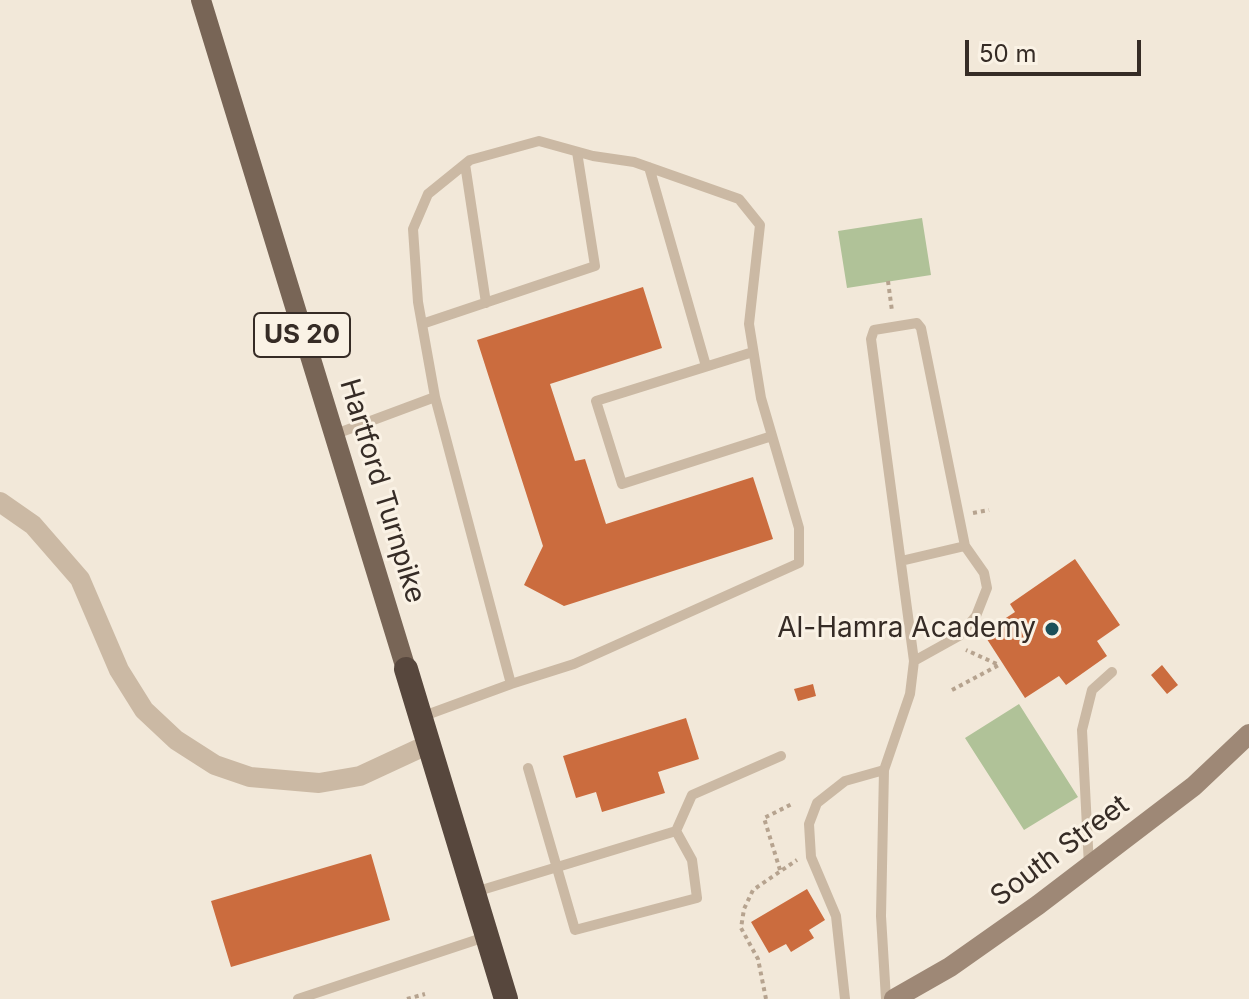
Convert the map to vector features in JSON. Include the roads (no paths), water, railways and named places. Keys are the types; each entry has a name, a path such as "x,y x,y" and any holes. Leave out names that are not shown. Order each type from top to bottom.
{"highway":[{"name":"Hartford Turnpike","path":"406,669 506,999"}],"main road":[{"name":"Hartford Turnpike","path":"201,0 406,669"}],"street":[{"path":"0,502 33,525 80,579 119,670 144,710 176,740 215,765 250,777 319,783 360,776 429,744"},
{"name":"South Street","path":"894,999 950,967 1089,866 1194,786 1249,734"}],"lane":[{"path":"421,717 574,664 799,563 799,528 772,436 749,324 760,225 739,199 649,167 539,141 465,164 428,194 413,229 422,324 435,397 511,684"},
{"path":"422,324 595,266 577,152"},
{"path":"465,164 486,303"},
{"path":"649,167 706,366"},
{"path":"886,999 881,916 884,770 910,694 914,661 871,339 874,330 917,323 921,328 965,546 984,573 987,588 976,616 959,636 914,661"},
{"path":"753,352 596,401 622,484 772,436"},
{"path":"333,435 435,397"},
{"path":"901,561 965,546"},
{"path":"1089,866 1082,730 1092,690 1112,672"},
{"path":"475,892 676,831 692,795 781,756"},
{"path":"528,768 575,930 697,898 692,860 676,831"},
{"path":"845,999 836,916 810,852 809,824 817,803 845,781 884,770"},
{"path":"298,999 487,936"}],"place":[{"name":"Al-Hamra Academy","path":"1052,629"}]}
